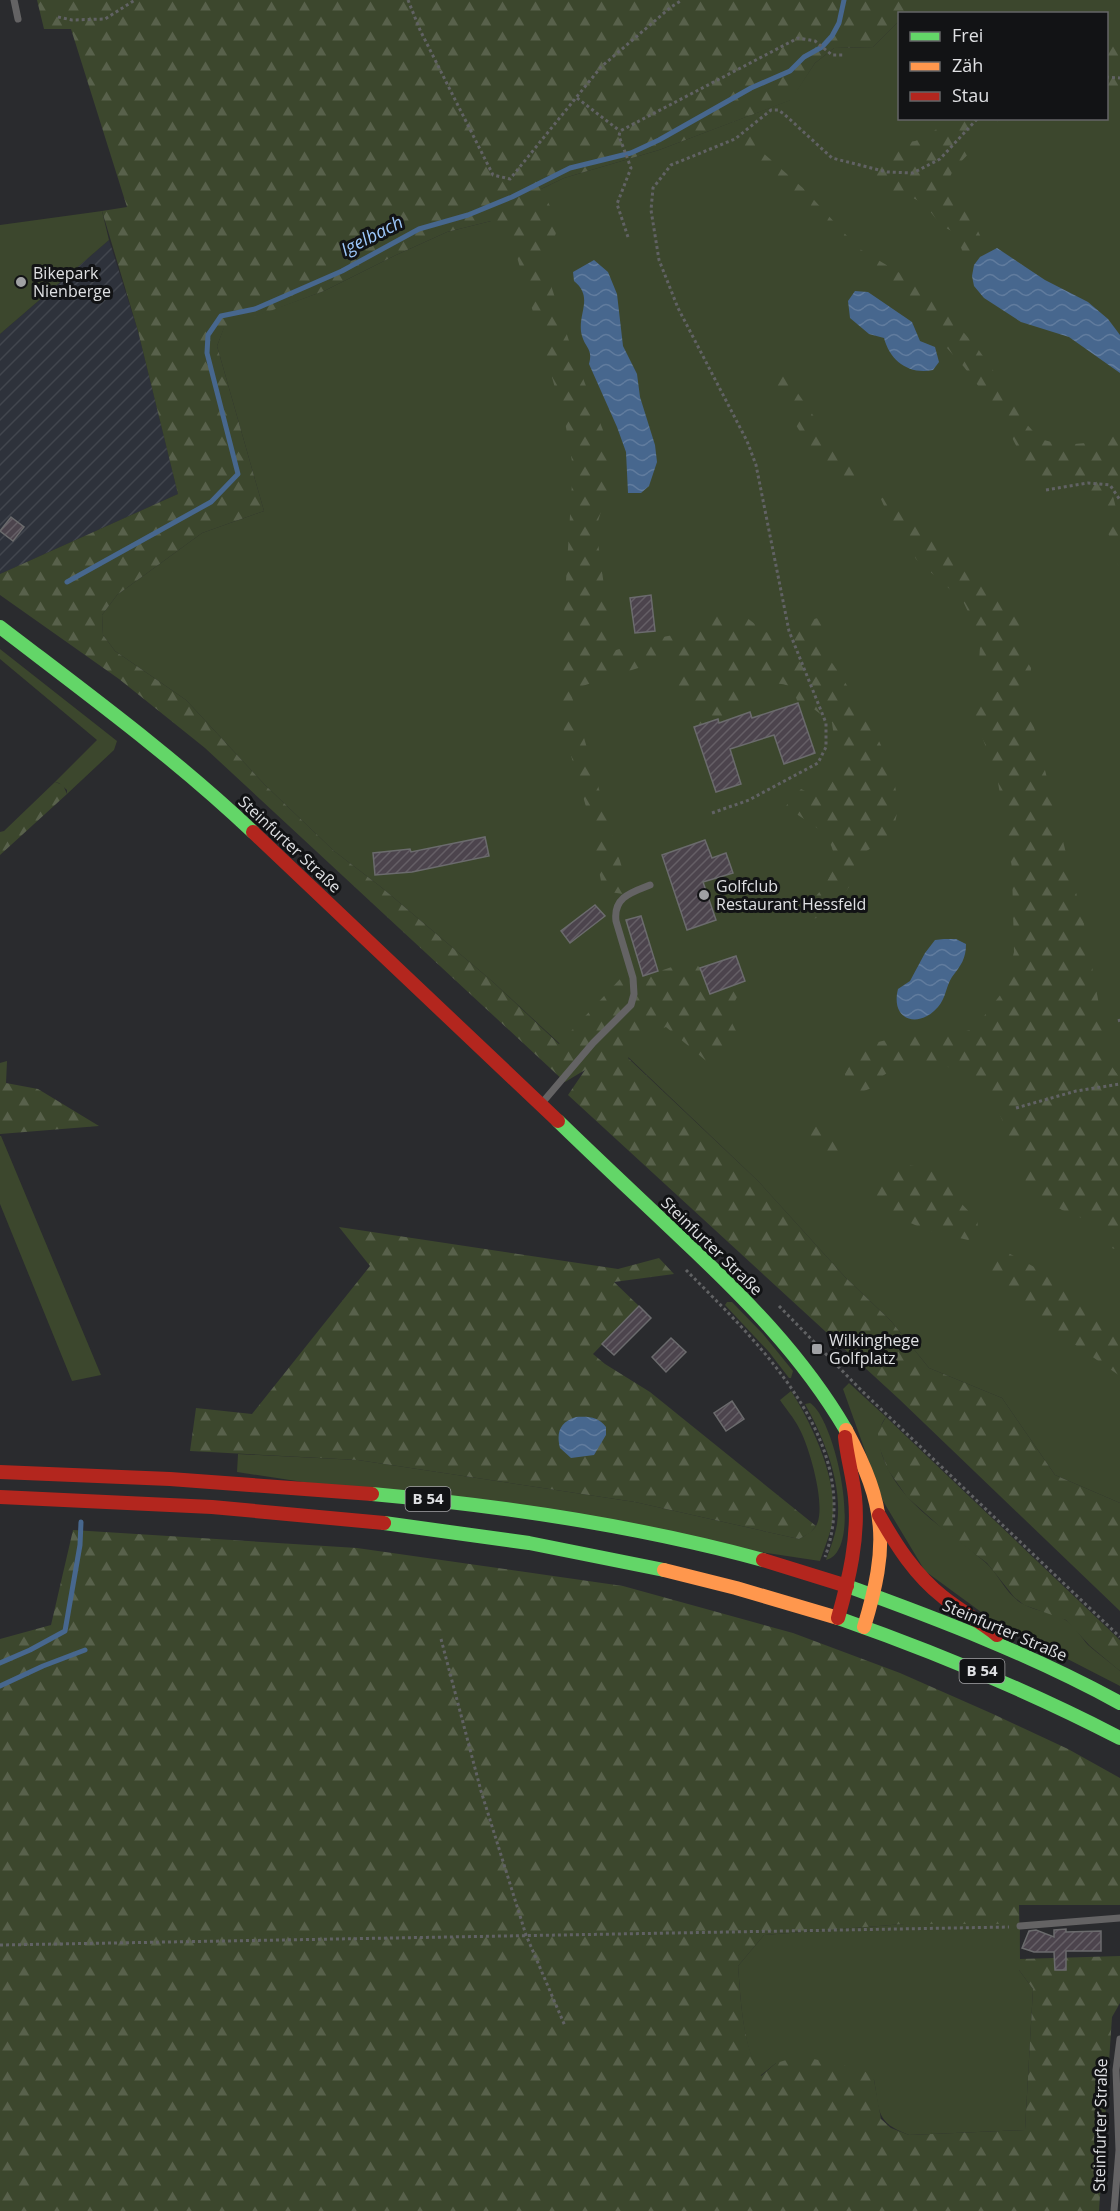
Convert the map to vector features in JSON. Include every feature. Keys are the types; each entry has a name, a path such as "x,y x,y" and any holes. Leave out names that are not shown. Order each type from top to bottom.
{"main road":[{"name":"Steinfurter Straße","path":"0,627 138,734 232,812 763,1317 813,1377 833,1406 864,1466 879,1515 881,1553 864,1627"},
{"name":"Steinfurter Straße","path":"838,1618 854,1547 856,1510 843,1426"},
{"name":"B 54","path":"0,1472 278,1485 506,1509 647,1532 713,1546 818,1575 847,1586"},
{"name":"B 54","path":"0,1497 309,1513 457,1531 643,1565 747,1590 921,1647 1007,1682 1120,1738"},
{"path":"879,1515 897,1548 927,1583 953,1605 978,1619 1016,1651"},
{"name":"Steinfurter Straße","path":"847,1586 910,1608 1016,1651 1120,1703"}],"lane":[{"path":"14,0 18,19"},
{"path":"540,1105 593,1043 631,1005 634,994 633,978 615,911 625,896 650,885"},
{"path":"1020,1926 1120,1918"},
{"name":"Steinfurter Straße","path":"1114,2211 1119,2150 1116,2070 1120,2039"}],"path":[{"path":"58,17 72,21 105,19 135,0"},
{"path":"408,0 420,30 493,175 510,179 601,68 682,0"},
{"path":"620,131 798,38 815,41 832,55 843,55"},
{"path":"577,98 620,131"},
{"path":"712,813 749,800 818,763 826,747 826,723 789,631 756,465 747,441 678,308 659,260 651,210 653,188 671,165 735,139 771,110 778,110 784,114 832,158 887,172 904,173 913,173 940,159 976,120"},
{"path":"620,131 619,136 631,168 617,204 628,237"},
{"path":"1046,490 1088,483 1110,485 1120,500"},
{"path":"1016,1108 1076,1091 1120,1084"},
{"path":"683,1267 768,1355 792,1388 812,1424 825,1458 835,1507 833,1528 818,1575"},
{"path":"441,1639 481,1791 526,1935 564,2026"},
{"path":"0,1945 1020,1926"}],"shaded area":[{"path":"109,240 138,331 178,494 0,574 0,334"}],"green space":[{"path":"37,0 915,0 915,12 898,12 898,22 873,47 834,48 815,63 791,100 659,150 564,178 541,189 559,223 551,249 546,256 546,270 571,347 606,438 613,472 596,528 613,651 678,634 701,625 723,611 746,617 765,632 787,635 802,622 818,618 827,625 821,647 861,708 886,757 894,782 897,805 894,826 882,840 855,858 853,882 831,910 812,920 801,911 819,892 832,872 833,850 817,828 785,807 801,789 822,799 846,759 835,743 832,723 810,706 798,703 792,687 769,684 752,692 717,719 694,727 669,658 570,690 630,895 603,891 587,810 558,711 573,467 565,422 517,257 491,221 447,232 324,291 224,328 217,346 264,511 202,533 117,595 102,615 103,635 115,651 186,700 265,785 334,851 381,887 493,982 559,1044 621,978 637,979 692,960 700,968 710,994 745,981 728,1015 740,1039 711,1065 666,1027 649,1034 628,1058 758,1181 845,1277 891,1321 929,1368 1002,1398 1055,1475 1120,1503 1120,1611 899,1399 568,1095 585,1070 565,1082 205,748 119,679 0,595 0,574 178,494 138,331 102,211 127,207 71,29 44,29"},
{"path":"915,0 1120,0 1120,1503 1055,1475 1002,1398 929,1368 891,1321 845,1277 758,1181 628,1057 586,1068 493,982 381,887 334,851 265,785 186,700 115,651 103,635 102,615 117,595 202,533 264,511 217,346 224,327 324,291 447,232 491,221 541,189 564,178 659,150 790,100 815,63 834,48 873,47 898,22 898,120 1108,120 1108,12 914,12"},
{"path":"1120,32 1120,108 1114,95 1108,90 1108,37"},
{"path":"946,120 1016,120 994,123 986,128 972,149 954,169 950,178 953,195 976,226 988,252 977,262 972,276 955,232 944,226 922,203 886,190 876,178 877,160 889,145 915,141 935,131"},
{"path":"750,134 762,152 804,189 858,248 925,288 978,349 1009,393 1023,420 1040,439 1063,445 1109,441 1119,428 1120,415 1120,492 1113,496 1120,524 1120,571 1096,494 1058,479 1039,482 1027,467 1001,416 964,367 905,301 874,276 738,147"},
{"path":"102,211 109,240 0,334 0,225"},
{"path":"782,374 858,470 855,486 810,448 788,412 772,375"},
{"path":"891,491 901,495 914,512 980,579 1020,607 1024,623 1017,645 1031,668 1030,683 1014,687 994,681 983,672 979,662 980,647 977,631 963,601 916,559 904,534 888,515 881,499"},
{"path":"0,649 117,741 114,750 67,794 67,790 55,782 97,740 0,659"},
{"path":"981,689 1009,694 1029,707 1084,924 1110,1064 1120,1078 1120,1251 1112,1248 1089,1221 1062,1210 1042,1198 1026,1183 1022,1167 993,1098 982,1083 966,1072 930,1062 907,1065 890,1071 881,1077 874,1087 859,1093 846,1084 845,1074 858,1051 874,1043 903,1036 955,1035 975,1028 1004,990 1014,952 1012,868 997,776 973,713"},
{"path":"55,782 63,785 67,794 0,855 0,832 4,831"},
{"path":"7,1061 6,1083 38,1089 99,1126 0,1134 0,1063"},
{"path":"794,1124 831,1131 841,1138 844,1153 835,1162 791,1136 790,1128"},
{"path":"0,1136 101,1375 72,1381 0,1204"},
{"path":"906,1165 922,1167 933,1172 937,1178 948,1184 957,1199 977,1220 979,1234 968,1240 926,1230 904,1220 875,1197 872,1179 892,1175 894,1170"},
{"path":"339,1227 618,1269 659,1258 674,1274 614,1282 639,1306 593,1354 650,1392 816,1526 810,1533 799,1539 635,1502 358,1460 190,1451 196,1408 252,1414 370,1266"},
{"path":"1001,1249 1038,1269 1070,1296 1120,1326 1120,1376 1002,1294 986,1262 992,1251"},
{"path":"727,1302 732,1302 763,1334 793,1371 791,1378 725,1305"},
{"path":"849,1383 886,1417 879,1432 880,1449 892,1477 903,1491 928,1517 985,1562 1018,1601 1062,1618 1070,1624 1088,1645 1120,1671 1120,1686 992,1620 925,1571 883,1501 843,1389"},
{"path":"791,1391 823,1455 832,1492 832,1525 820,1561 237,1472 238,1454 358,1460 635,1502 799,1539 810,1533 816,1526 819,1503 815,1475 803,1436 780,1400"},
{"path":"810,1403 829,1433 842,1484 845,1510 843,1534 838,1551 826,1560 837,1524 837,1493 835,1477 825,1446 805,1404"},
{"path":"886,1417 1120,1640 1120,1671 1090,1646 1066,1620 1024,1605 1014,1597 987,1563 946,1532 907,1497 888,1470 878,1444 878,1431"},
{"path":"73,1530 357,1548 623,1586 793,1633 900,1673 1068,1749 1120,1778 1120,1905 1019,1905 1020,1959 1120,1956 1120,2003 1112,2017 1099,2211 0,2211 0,1639 51,1625","holes":["904,1924 1019,1924 1019,1970 1033,1989 1025,2130 909,2135 891,2128 881,2119 874,2080 864,2070 800,2056 776,2063 761,2076 746,2036 738,1966 764,1935"]},
{"path":"904,1924 1020,1924 1019,1970 1033,1989 1025,2130 909,2135 890,2125 881,2115 874,2080 776,2063 760,2076 746,2037 738,1966 764,1935"}],"water":[{"path":"997,248 1045,280 1088,302 1108,319 1120,335 1120,373 1069,337 1021,322 984,298 974,286 972,276 974,265 980,257"},
{"path":"594,260 608,272 617,294 623,346 637,374 640,397 655,445 657,462 649,486 641,493 628,493 626,452 589,364 590,352 582,336 581,321 584,300 580,287 574,281 573,272"},
{"path":"855,291 868,292 912,322 920,341 935,347 939,362 933,370 916,370 902,364 891,353 884,338 869,334 850,318 848,301"},
{"path":"956,939 966,944 962,962 950,981 943,1000 938,1007 923,1018 908,1018 902,1015 898,1008 898,989 910,981 935,940"},
{"path":"576,1417 593,1418 606,1427 606,1435 594,1455 571,1458 560,1448 560,1428"}],"building":[{"path":"11,517 24,527 13,541 0,531"},
{"path":"651,595 655,631 635,633 630,598"},
{"path":"798,703 815,753 784,764 774,735 730,749 741,784 716,792 694,727 718,719 719,723 750,712 752,718"},
{"path":"485,837 489,856 412,872 375,875 373,853 410,849 411,852"},
{"path":"705,840 712,858 726,853 733,873 703,882 716,920 687,930 662,855"},
{"path":"595,905 605,916 570,943 561,931"},
{"path":"641,916 658,971 643,976 626,920"},
{"path":"736,956 745,981 710,994 700,968"},
{"path":"639,1306 651,1318 614,1355 602,1344"},
{"path":"671,1338 686,1352 666,1372 652,1357"},
{"path":"732,1401 744,1419 726,1431 714,1413"},
{"path":"1066,1929 1066,1932 1101,1931 1101,1951 1066,1951 1066,1970 1055,1970 1054,1952 1034,1952 1022,1948 1029,1931 1036,1930 1054,1937 1054,1930"}],"waterway":[{"name":"Igelbach","path":"67,582 211,502 238,474 207,353 208,335 221,316 255,309 342,271 419,229 468,215 512,197 570,168 631,153 659,140 751,88 790,71 804,57 822,47 832,36 839,23 844,0"},
{"path":"0,1663 65,1631 80,1545 81,1522"},
{"path":"0,1686 85,1650"}],"traffic: fast":[{"path":"0,627 161,752 253,832"},
{"path":"558,1121 749,1304 810,1376 846,1430"},
{"path":"372,1494 471,1504 569,1518 666,1537 763,1560"},
{"path":"384,1523 529,1543 664,1570"},
{"path":"847,1586 986,1639 1053,1669 1120,1703"},
{"path":"838,1618 981,1673 1120,1738"}],"traffic: slow":[{"path":"846,1430 870,1482 880,1526 878,1572 864,1627"},
{"path":"664,1570 838,1618"}],"traffic: jam":[{"path":"253,832 558,1121"},
{"path":"838,1618 849,1573 856,1528 855,1497 845,1437"},
{"path":"0,1472 170,1479 372,1494"},
{"path":"0,1497 212,1507 384,1523"},
{"path":"879,1515 899,1548 924,1579 950,1602 997,1635"},
{"path":"763,1560 847,1586"}],"place":[{"name":"Bikepark Nienberge","path":"21,282"},
{"name":"Golfclub Restaurant Hessfeld","path":"704,895"},
{"name":"Wilkinghege Golfplatz","path":"817,1349"}]}
